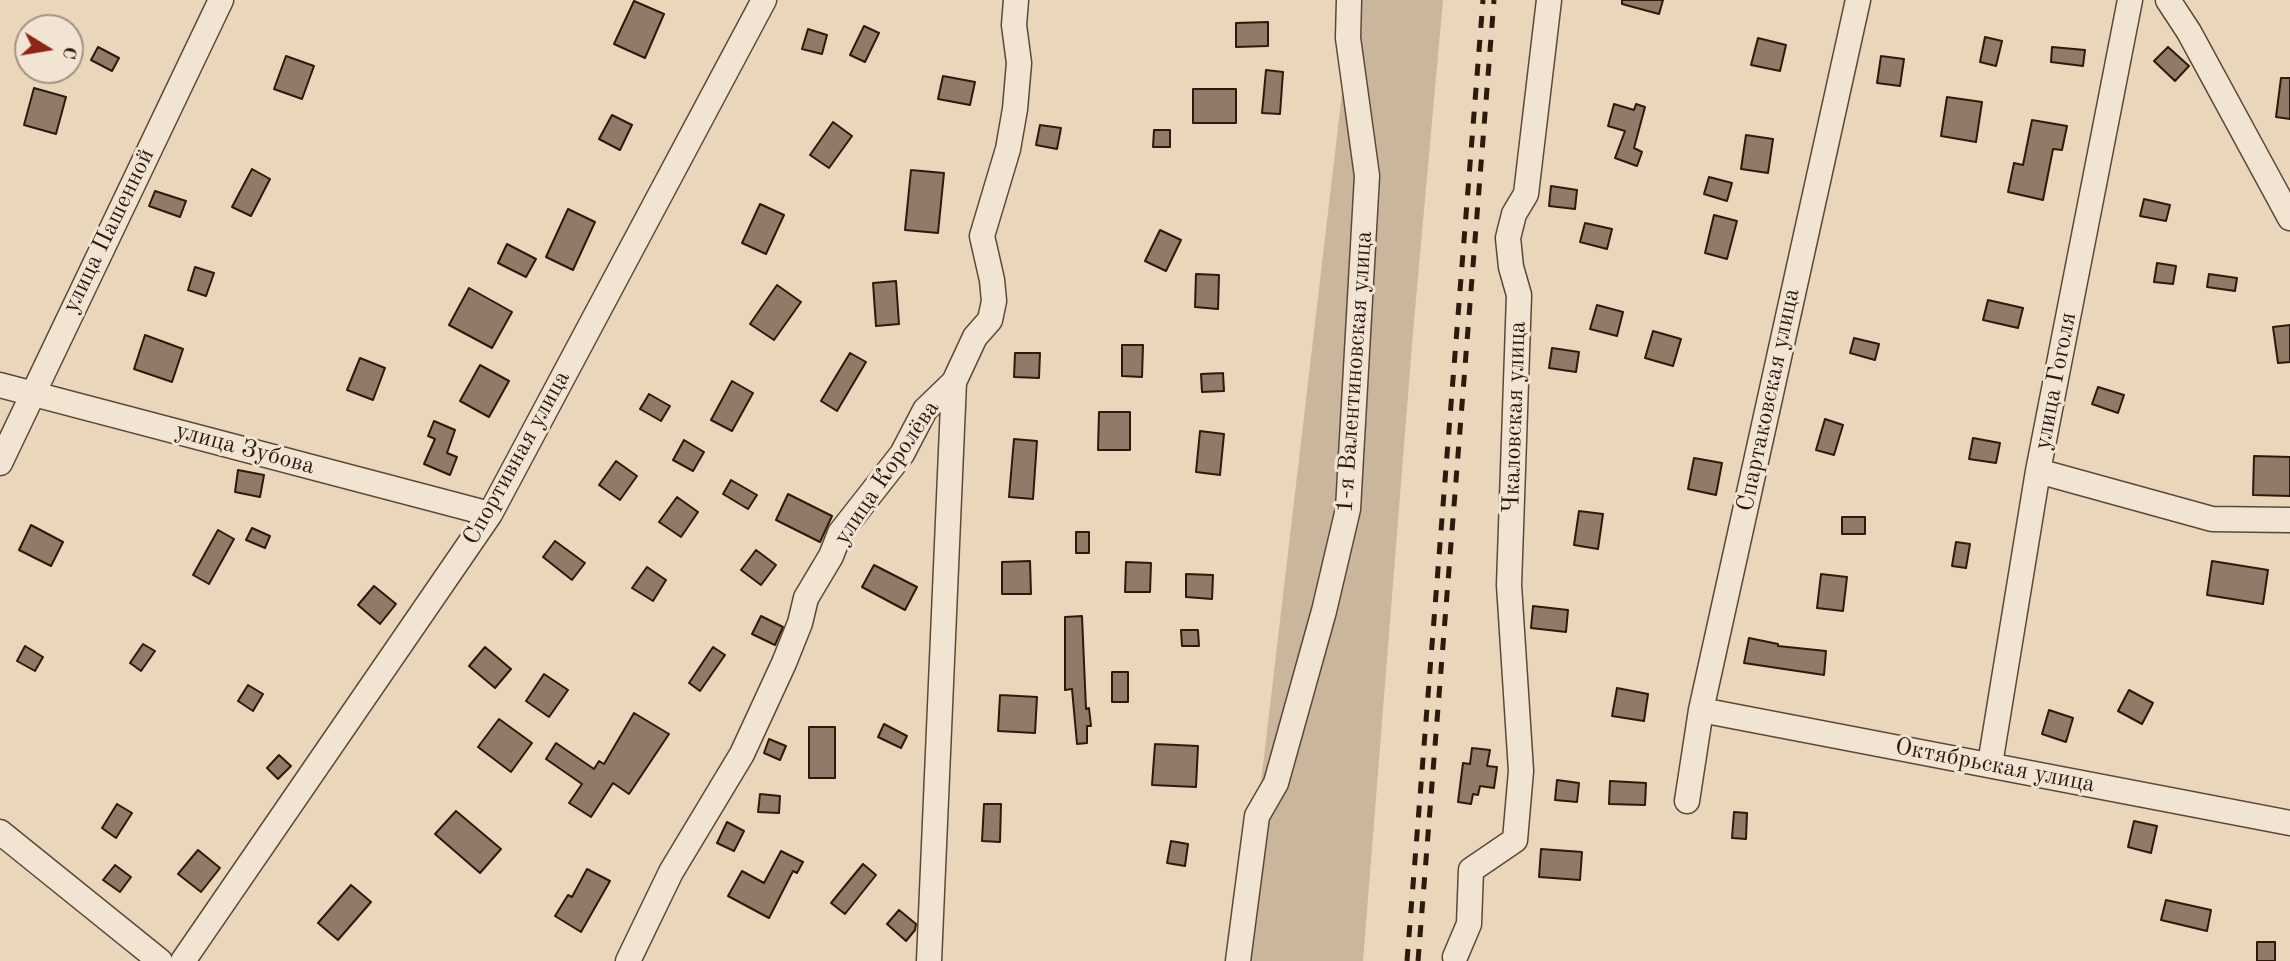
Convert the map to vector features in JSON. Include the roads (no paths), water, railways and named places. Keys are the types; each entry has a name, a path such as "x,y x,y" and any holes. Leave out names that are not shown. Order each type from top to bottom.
{"street":[{"name":"улица Пашенной","path":"0,463 221,0"},
{"name":"Спортивная улица","path":"183,961 490,514 764,0"},
{"name":"улица Королёва","path":"628,961 671,872 742,754 784,663 800,623 806,598 831,556 840,533 902,454 925,410 954,382 975,337 990,320 994,301 992,279 982,236 1008,149 1015,109 1019,63 1014,25 1016,0"},
{"name":"1-я Валентиновская улица","path":"1238,961 1257,816 1276,783 1324,611 1348,509 1367,176 1348,38 1349,0"},
{"name":"Чкаловская улица","path":"1455,957 1469,924 1471,870 1515,840 1521,771 1509,586 1518,295 1508,238 1514,214 1525,194 1549,0"},
{"name":"Спартаковская улица","path":"1687,801 1700,710 1858,0"},
{"name":"улица Гоголя","path":"1990,764 2038,471 2130,0"},
{"path":"2168,0 2189,32 2290,218"},
{"path":"929,961 954,382"},
{"name":"улица Зубова","path":"0,385 490,514"},
{"path":"2038,471 2212,519 2290,520"},
{"name":"Октябрьская улица","path":"1700,710 2290,824"},
{"path":"0,832 160,961"}],"railway":[{"path":"1407,961 1483,0"},
{"path":"1418,961 1494,0"}]}
